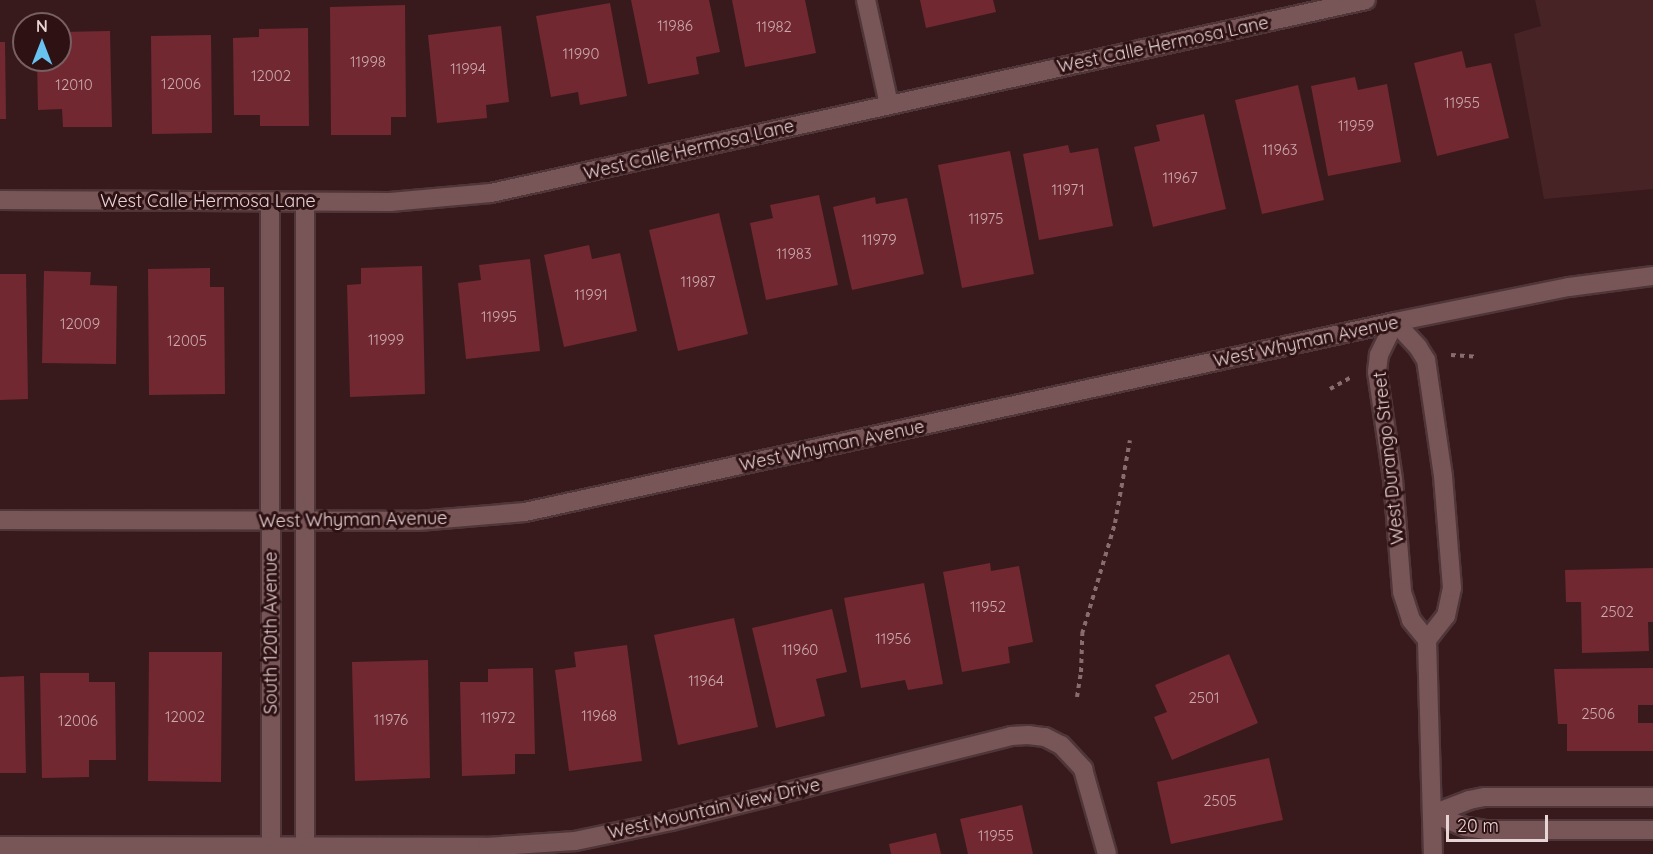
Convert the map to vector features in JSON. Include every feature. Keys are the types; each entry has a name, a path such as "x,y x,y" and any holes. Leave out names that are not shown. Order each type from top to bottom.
{"street":[{"path":"866,0 889,105"},
{"name":"West Calle Hermosa Lane","path":"0,200 390,202 491,192 1366,0"},
{"name":"South 120th Avenue","path":"270,202 271,848"},
{"name":"South 120th Avenue","path":"305,202 305,848"},
{"name":"West Whyman Avenue","path":"0,520 418,521 525,512 1395,322 1569,287 1653,276"},
{"path":"1395,322 1418,347 1426,360 1443,476 1452,588 1446,616 1427,640 1433,854"},
{"name":"West Durango Street","path":"1395,322 1379,355 1377,372 1394,488 1402,592 1411,620 1427,640"},
{"name":"West Mountain View Drive","path":"0,846 486,847 575,841 671,821 1011,736 1045,737 1061,745 1083,769 1107,854"},
{"path":"1433,814 1469,800 1485,797 1653,797"},
{"path":"1433,814 1466,827 1485,830 1653,830"}],"path":[{"path":"1077,697 1081,672 1082,634 1115,523 1130,440"}],"shaded area":[{"path":"1535,0 1653,0 1653,189 1544,199 1514,34 1541,26"}],"building":[{"path":"631,0 709,0 720,52 696,57 699,74 648,84"},
{"path":"732,0 805,0 816,53 745,67"},
{"path":"920,0 993,0 996,12 926,28"},
{"path":"610,3 627,96 580,105 578,92 551,97 536,16"},
{"path":"405,5 406,117 391,117 391,135 331,135 330,7"},
{"path":"501,26 509,102 486,105 487,118 437,123 428,35"},
{"path":"308,28 309,126 260,126 260,115 234,115 233,38 259,37 259,29"},
{"path":"110,31 112,127 63,127 62,109 38,110 37,72 72,72 72,32"},
{"path":"211,35 212,133 152,134 151,36"},
{"path":"0,42 5,42 6,119 0,119"},
{"path":"1462,51 1466,68 1491,63 1509,138 1437,156 1414,63"},
{"path":"1355,77 1358,90 1387,84 1401,162 1328,176 1311,86"},
{"path":"1298,85 1324,200 1262,214 1235,100"},
{"path":"1204,114 1226,209 1153,227 1134,147 1160,141 1156,125"},
{"path":"1068,145 1070,153 1098,148 1113,226 1039,240 1023,154"},
{"path":"1010,151 1034,274 962,288 938,165"},
{"path":"819,195 838,285 766,300 750,223 773,218 770,205"},
{"path":"875,197 876,204 907,198 924,274 852,290 833,207"},
{"path":"719,213 748,334 678,351 649,230"},
{"path":"589,245 592,259 620,253 637,331 564,347 544,255"},
{"path":"530,259 540,351 466,359 458,283 481,280 479,265"},
{"path":"422,266 425,394 350,397 347,285 361,284 361,268"},
{"path":"210,268 210,287 224,287 225,394 149,395 148,269"},
{"path":"44,271 91,272 90,285 117,286 116,364 42,363"},
{"path":"0,274 26,274 28,399 0,400"},
{"path":"990,563 991,571 1019,566 1033,642 1008,647 1010,663 962,672 943,572"},
{"path":"1653,568 1653,622 1648,622 1649,651 1582,653 1581,602 1566,602 1565,570"},
{"path":"924,583 943,684 908,690 905,680 861,688 844,598"},
{"path":"832,609 847,672 816,679 825,716 776,728 752,628"},
{"path":"734,618 758,727 678,745 654,635"},
{"path":"627,645 642,761 569,771 555,670 576,667 574,652"},
{"path":"149,652 222,652 221,782 148,781"},
{"path":"1229,654 1258,723 1172,760 1154,717 1167,712 1155,685"},
{"path":"428,660 430,778 355,781 352,662"},
{"path":"533,668 535,754 515,754 515,774 462,776 460,682 488,682 488,669"},
{"path":"1653,668 1653,705 1638,705 1638,723 1653,723 1653,751 1567,751 1567,724 1558,724 1554,669"},
{"path":"40,673 89,673 89,682 115,682 116,760 89,760 89,777 42,778"},
{"path":"24,676 26,773 0,773 0,677"},
{"path":"1269,758 1283,820 1171,844 1157,782"},
{"path":"1022,805 1033,854 968,854 960,819"},
{"path":"936,833 941,854 891,854 889,844"}]}
